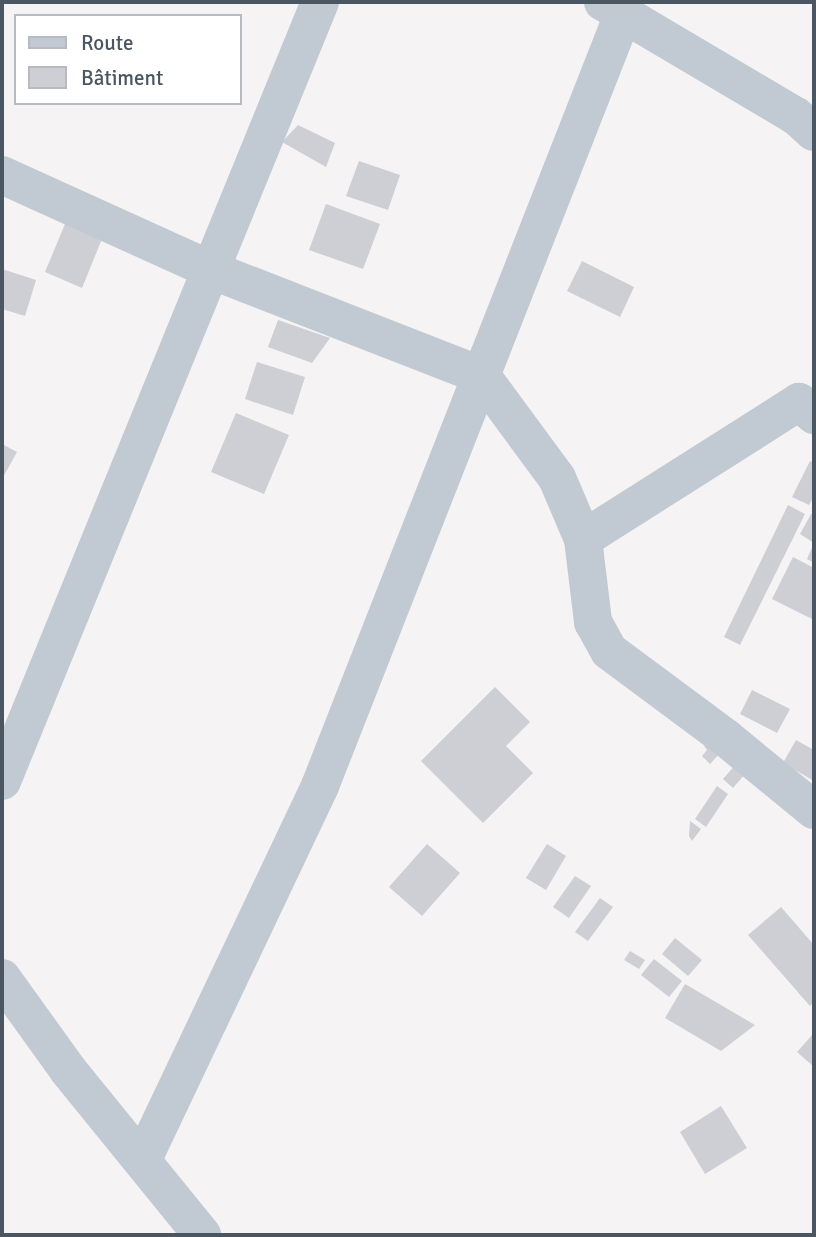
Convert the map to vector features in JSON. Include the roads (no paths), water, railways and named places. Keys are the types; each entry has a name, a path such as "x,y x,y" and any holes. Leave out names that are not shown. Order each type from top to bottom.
{"street":[{"path":"2,781 320,2"},
{"path":"143,1159 320,786 481,375 614,7 796,116 814,132"},
{"path":"2,175 211,270 481,375 557,478 583,539 593,622 609,651 726,738 814,810"},
{"path":"583,539 799,402 814,415"},
{"path":"2,978 68,1070 143,1159 202,1235"}]}
